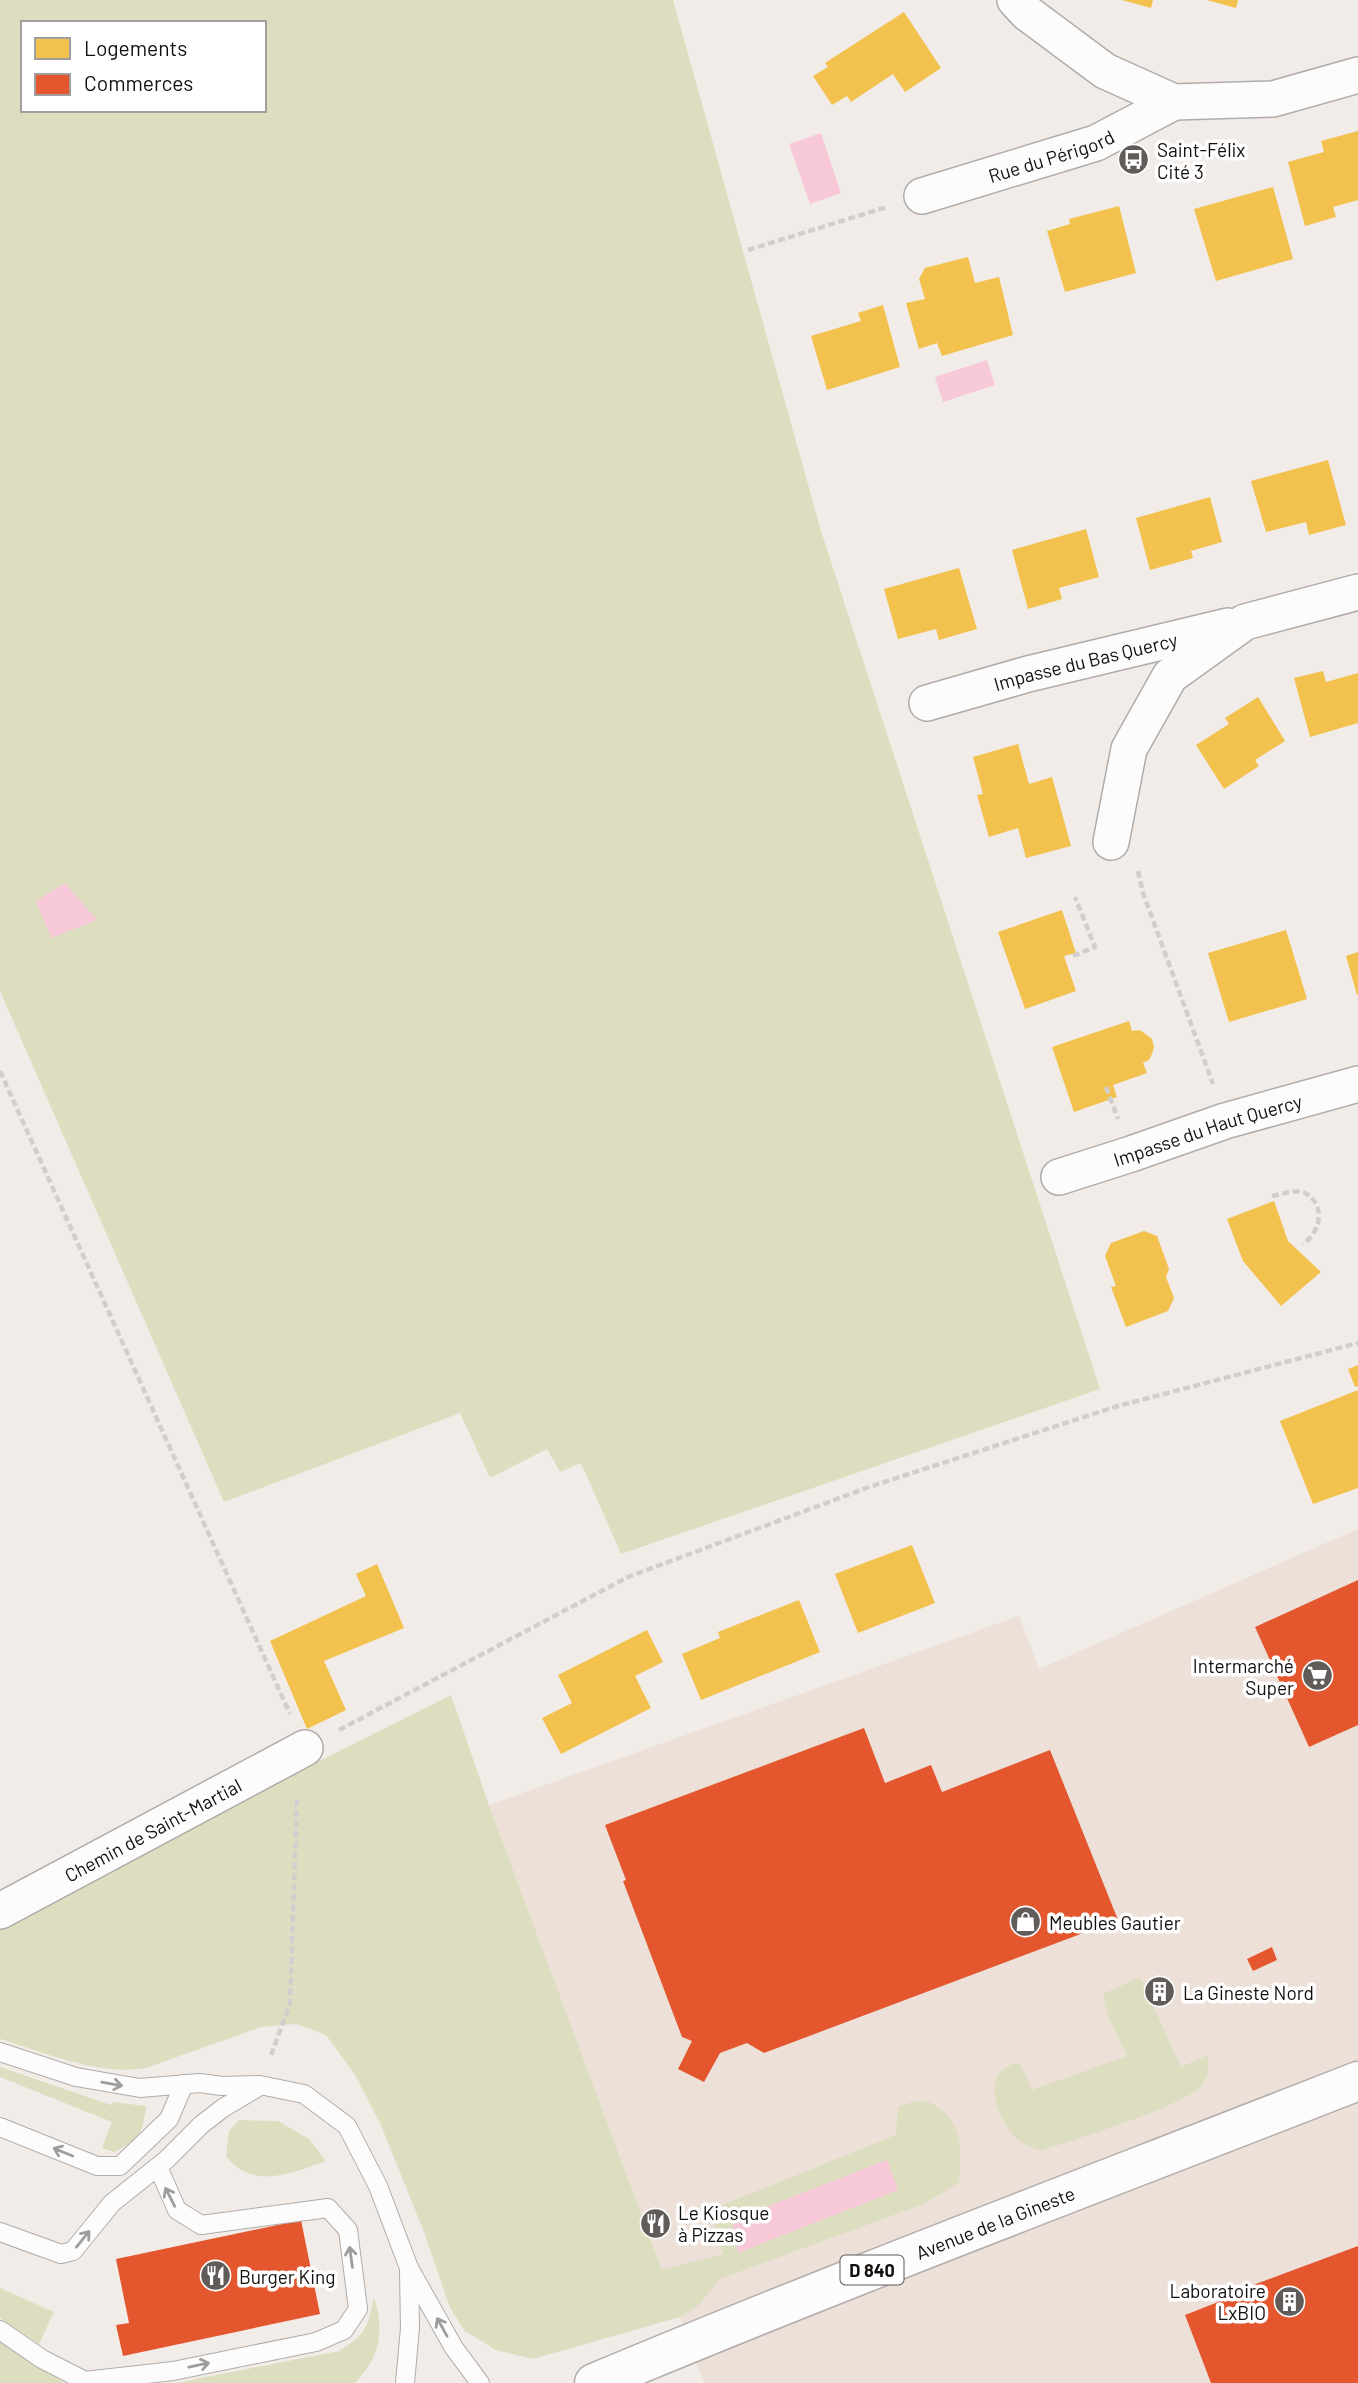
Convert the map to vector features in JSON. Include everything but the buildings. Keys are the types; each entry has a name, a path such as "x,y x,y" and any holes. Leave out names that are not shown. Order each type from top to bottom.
{"main road":[{"name":"Avenue de la Gineste","path":"594,2383 1026,2208 1358,2081"}],"street":[{"path":"1015,0 1027,13 1105,71 1174,102 1273,99 1358,75"},
{"name":"Rue du Périgord","path":"922,196 1096,143 1174,102"},
{"name":"Impasse du Bas Quercy","path":"927,703 1028,674 1358,592"},
{"name":"Impasse du Bas Quercy","path":"1111,842 1129,749 1170,676 1245,622"},
{"name":"Impasse du Haut Quercy","path":"1059,1177 1225,1121 1358,1084"},
{"name":"Chemin de Saint-Martial","path":"0,1911 296,1753"}],"lane":[{"path":"0,2052 76,2077 140,2088 184,2084 261,2085 304,2094 347,2126 378,2186 409,2268 454,2348 480,2383"},
{"path":"0,2127 97,2166 120,2166 169,2119 184,2084"},
{"path":"0,2232 61,2254 73,2251 112,2203 158,2167 216,2113 261,2085"},
{"path":"0,2330 42,2359 85,2381 173,2371 263,2354 316,2342 344,2330 358,2309 348,2230 328,2208 201,2225 177,2210 158,2167"},
{"path":"405,2383 410,2328 409,2268"}],"path":[{"path":"748,250 922,196"},
{"path":"1143,893 1205,1061"},
{"path":"1073,956 1095,947 1075,897"},
{"path":"0,1071 296,1753 298,1783 290,2004 261,2085"},
{"path":"1106,1087 1119,1122"},
{"path":"1272,1196 1304,1192 1316,1202 1320,1212 1317,1228 1303,1244"},
{"path":"296,1753 628,1577 869,1487 1092,1414 1358,1343"}],"shaded area":[{"path":"821,133 841,193 810,204 789,144"},
{"path":"987,360 995,385 943,402 935,377"},
{"path":"65,883 97,920 51,938 36,901"},
{"path":"1358,1529 1358,2383 704,2383 489,1805 1019,1616 1039,1669"},
{"path":"887,2160 898,2190 738,2253 732,2220"}],"green space":[{"path":"0,0 673,0 821,531 1100,1389 621,1554 581,1463 560,1472 547,1449 490,1478 460,1413 224,1502 0,991"},
{"path":"451,1695 489,1805 662,2270 723,2254 710,2210 896,2135 898,2107 909,2103 924,2101 934,2105 947,2115 953,2124 959,2142 959,2183 921,2205 720,2279 698,2306 680,2317 533,2359 496,2350 465,2331 450,2308 424,2232 380,2123 355,2075 326,2035 296,2024 261,2027 146,2068 128,2070 72,2062 0,2039 0,1921"},
{"path":"1140,1977 1181,2067 1208,2055 1208,2071 1202,2085 1192,2093 1153,2112 1041,2151 1018,2140 1002,2119 997,2107 995,2084 999,2074 1007,2067 1020,2063 1032,2090 1127,2056 1108,2016 1103,1994"},
{"path":"0,2067 111,2105 113,2102 146,2106 141,2129 129,2144 114,2152 102,2148 112,2122 0,2077"},
{"path":"239,2120 278,2121 309,2139 326,2161 273,2176 248,2173 236,2167 226,2156 229,2131"},
{"path":"0,2288 54,2312 39,2344 0,2318"},
{"path":"374,2297 379,2322 378,2343 370,2364 355,2383 176,2383 339,2351 361,2335 370,2316"},
{"path":"0,2341 3,2342 64,2383 0,2383"}],"place":[{"name":"Saint-Félix Cité 3","path":"1134,160"},
{"name":"Intermarché Super","path":"1317,1676"},
{"name":"Meubles Gautier","path":"1026,1922"},
{"name":"La Gineste Nord","path":"1160,1992"},
{"name":"Le Kiosque à Pizzas","path":"655,2223"},
{"name":"Burger King","path":"216,2276"},
{"name":"Laboratoire LxBIO","path":"1289,2301"}]}
